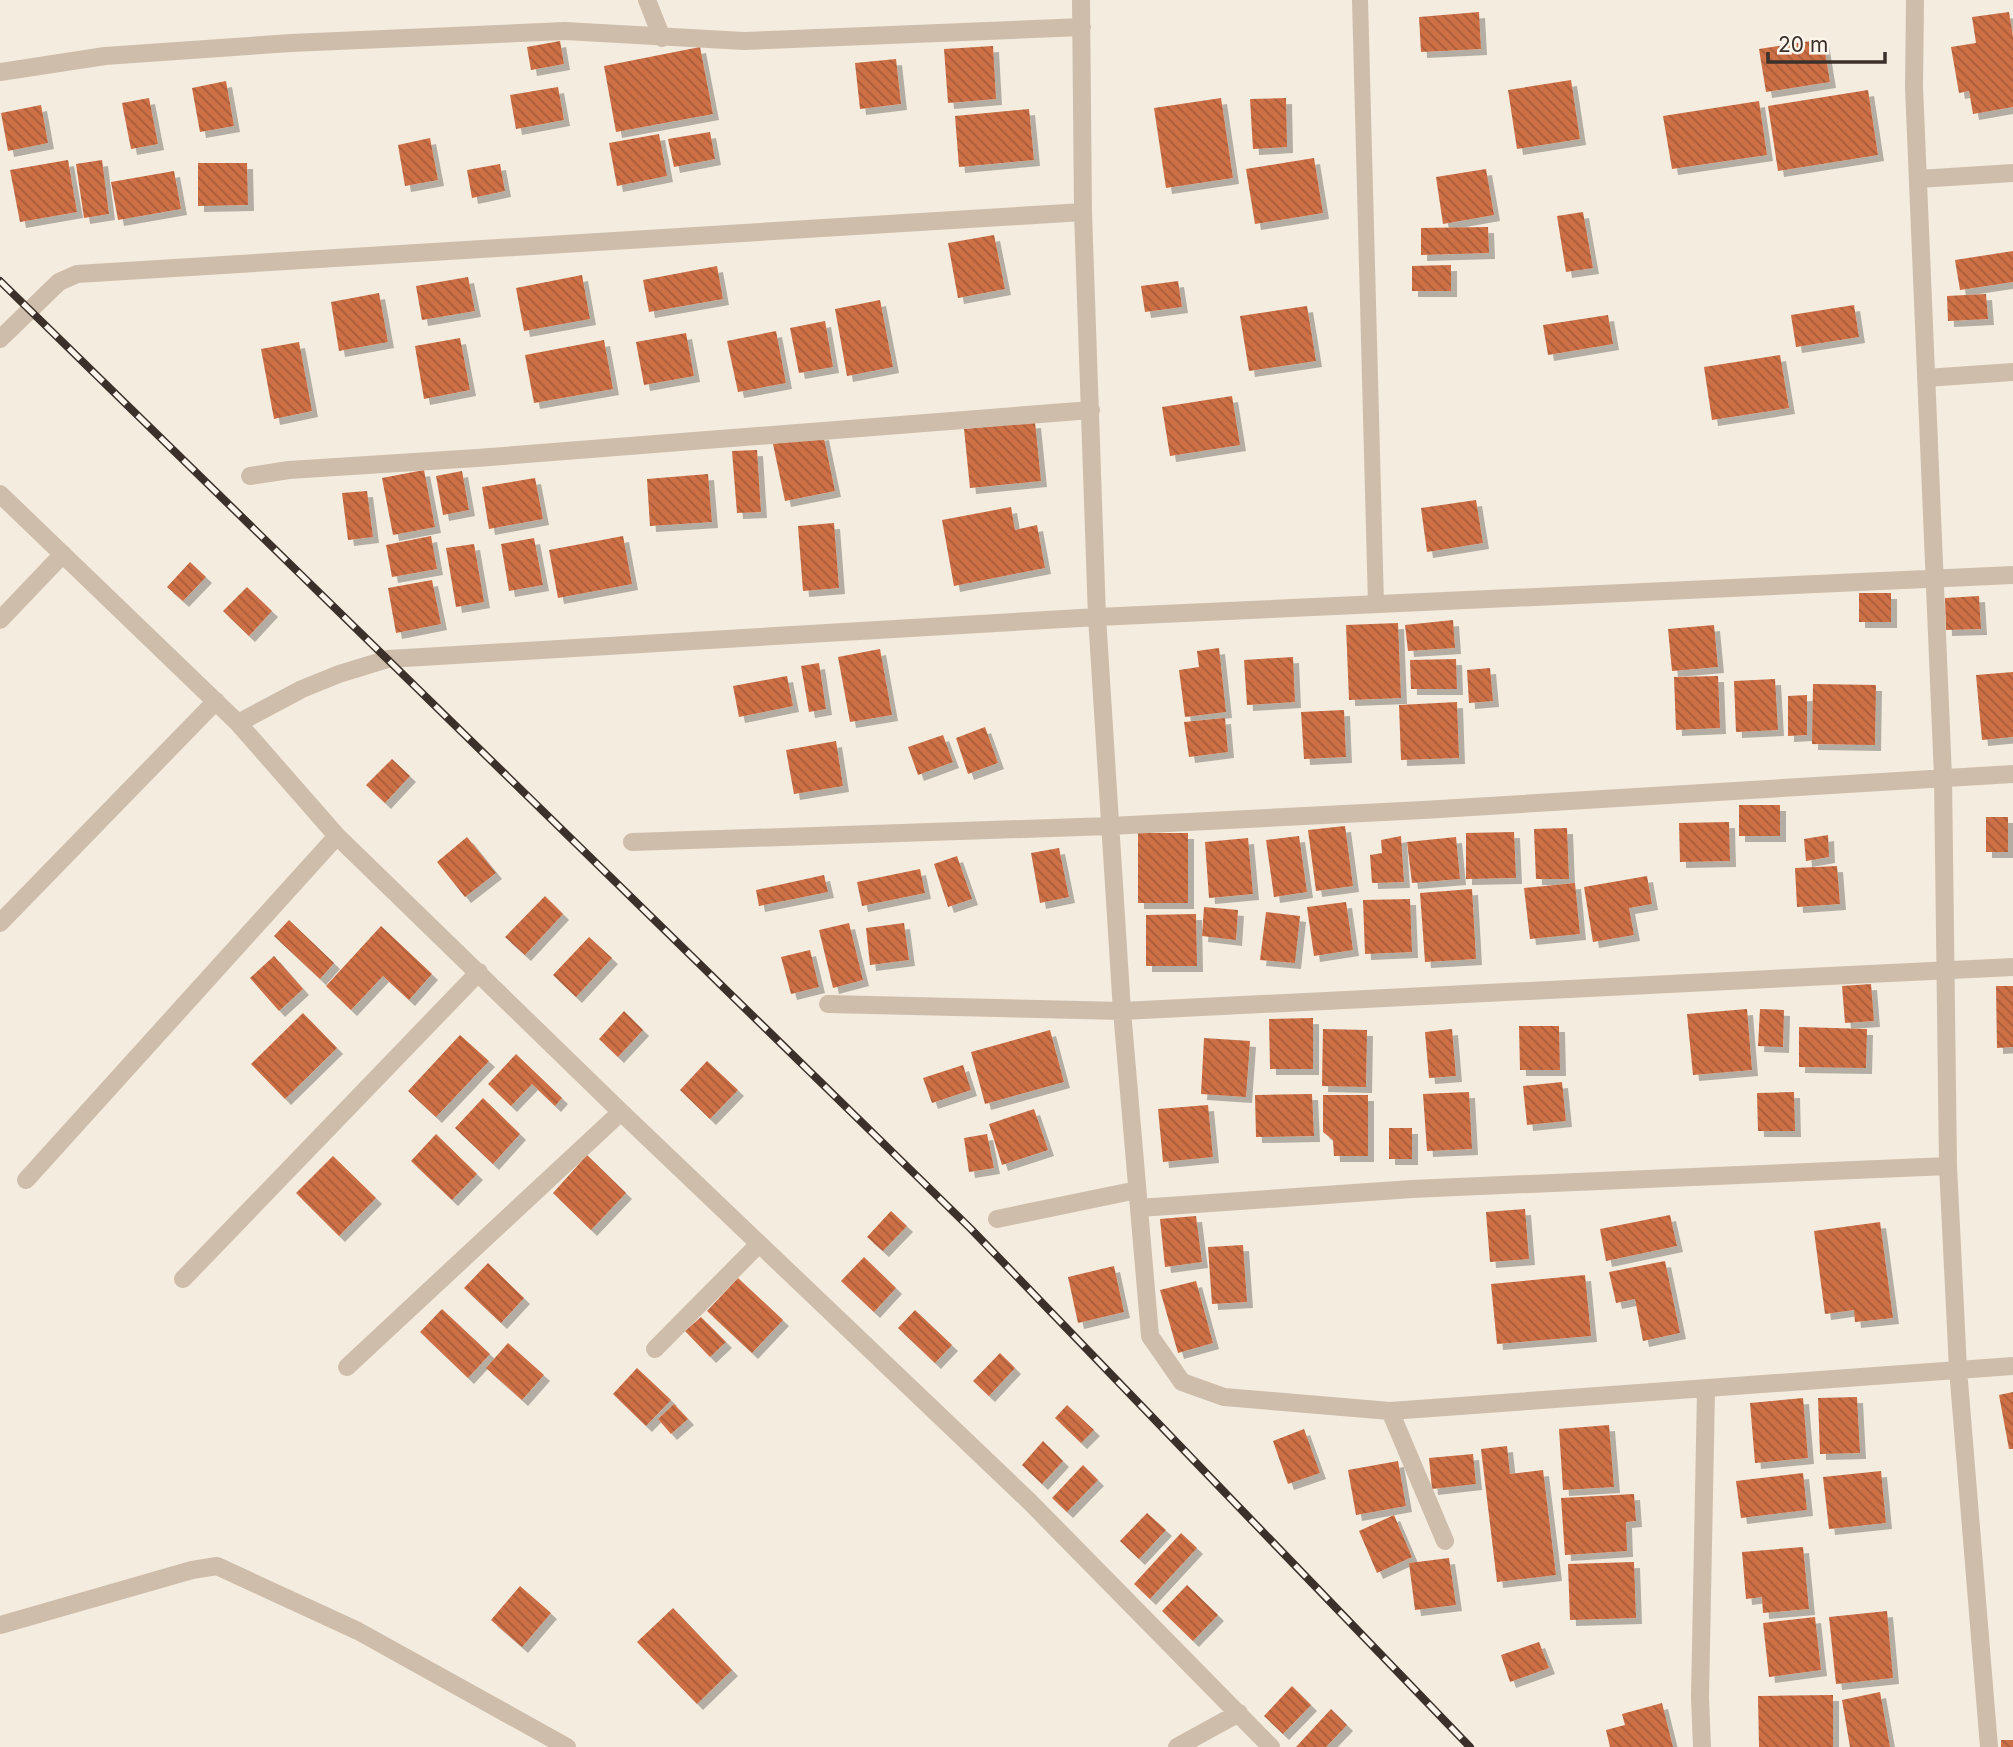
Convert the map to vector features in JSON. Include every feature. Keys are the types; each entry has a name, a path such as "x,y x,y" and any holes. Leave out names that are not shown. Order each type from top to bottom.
{"street":[{"path":"647,0 662,38"},
{"path":"1081,0 1083,212 1097,617 1122,1011 1150,1336 1182,1381 1224,1397 1390,1411 2013,1366"},
{"path":"1915,0 1914,87 1943,777 1948,1166 1958,1369 1989,1747"},
{"path":"0,72 105,57 291,43 565,31 744,41 1082,27"},
{"path":"1918,179 2013,173"},
{"path":"0,339 60,282 77,274 1083,212"},
{"path":"1926,378 2013,372"},
{"path":"250,476 289,470 1091,410"},
{"path":"0,494 238,723 337,835 621,1112 1030,1502 1271,1747"},
{"path":"0,620 63,554"},
{"path":"238,723 302,689 388,659 1097,617 2013,575"},
{"path":"0,923 216,701"},
{"path":"632,842 1110,826 2013,774"},
{"path":"26,1180 337,835"},
{"path":"828,1004 1122,1011 2013,967"},
{"path":"183,1279 479,972"},
{"path":"347,1367 621,1112"},
{"path":"1139,1209 1412,1189 1948,1166"},
{"path":"997,1219 1138,1190"},
{"path":"654,1349 759,1244"},
{"path":"1702,1747 1700,1698 1706,1390"},
{"path":"1390,1411 1445,1541"},
{"path":"0,1625 192,1570 217,1566 358,1631 567,1747"},
{"path":"1177,1747 1239,1713"}],"lane":[{"path":"1360,0 1376,605"}],"building":[{"path":"1479,12 1481,49 1421,52 1419,17"},
{"path":"2009,12 2013,37 2013,107 1973,114 1969,91 1959,93 1951,47 1976,43 1972,17"},
{"path":"1823,39 1830,82 1766,92 1759,49"},
{"path":"560,41 564,64 531,70 527,47"},
{"path":"993,46 996,99 948,103 944,49"},
{"path":"700,47 713,114 616,132 604,66"},
{"path":"896,59 901,104 860,109 855,63"},
{"path":"1571,80 1580,139 1517,149 1508,90"},
{"path":"226,81 234,126 200,132 192,88"},
{"path":"558,87 564,120 516,129 510,95"},
{"path":"1868,90 1878,155 1778,171 1768,106"},
{"path":"149,98 158,144 131,149 122,103"},
{"path":"1221,98 1233,178 1166,188 1154,108"},
{"path":"1286,98 1287,147 1253,149 1250,99"},
{"path":"1759,101 1767,155 1672,169 1663,116"},
{"path":"41,105 48,143 8,151 1,113"},
{"path":"1029,109 1034,160 959,167 955,116"},
{"path":"710,132 715,159 674,167 668,139"},
{"path":"659,134 667,176 617,186 609,143"},
{"path":"430,138 438,180 405,186 398,145"},
{"path":"1314,158 1323,213 1255,224 1246,169"},
{"path":"68,160 77,212 20,222 10,170"},
{"path":"102,160 109,214 84,218 76,164"},
{"path":"198,163 247,163 248,205 198,206"},
{"path":"500,164 505,191 472,198 467,170"},
{"path":"1486,169 1494,215 1443,224 1436,177"},
{"path":"174,171 181,209 118,220 111,182"},
{"path":"1583,212 1593,268 1566,272 1557,216"},
{"path":"1488,227 1489,253 1421,255 1421,228"},
{"path":"994,235 1005,289 958,298 948,243"},
{"path":"2013,251 2013,282 1960,290 1955,260"},
{"path":"1451,265 1451,291 1412,291 1412,266"},
{"path":"717,266 723,299 649,312 643,280"},
{"path":"582,275 590,319 524,331 516,288"},
{"path":"468,277 475,311 422,320 416,286"},
{"path":"1178,281 1182,307 1145,312 1141,286"},
{"path":"379,293 388,342 339,351 331,302"},
{"path":"1986,294 1988,319 1948,321 1947,296"},
{"path":"880,300 893,367 847,376 835,309"},
{"path":"1854,305 1859,337 1796,347 1791,315"},
{"path":"1307,306 1316,361 1249,371 1240,316"},
{"path":"1608,315 1613,344 1548,355 1543,325"},
{"path":"825,321 833,367 799,373 790,328"},
{"path":"776,331 786,383 738,392 727,341"},
{"path":"686,333 694,376 644,385 636,342"},
{"path":"460,338 470,390 424,399 415,346"},
{"path":"604,340 613,389 534,403 525,355"},
{"path":"299,342 312,411 274,419 261,349"},
{"path":"1780,355 1789,408 1712,420 1704,367"},
{"path":"1232,396 1240,445 1170,456 1162,407"},
{"path":"1035,422 1041,481 970,488 964,429"},
{"path":"823,434 835,491 785,501 773,444"},
{"path":"757,450 761,512 737,513 732,451"},
{"path":"424,470 435,527 393,535 382,478"},
{"path":"462,471 469,510 443,515 436,476"},
{"path":"708,474 712,522 650,526 647,479"},
{"path":"535,478 543,519 489,529 482,487"},
{"path":"367,491 373,537 348,540 342,493"},
{"path":"1476,500 1483,543 1427,552 1421,508"},
{"path":"1011,507 1015,530 1037,525 1045,568 954,586 942,520"},
{"path":"834,523 839,588 803,591 798,526"},
{"path":"431,536 437,569 392,577 386,545"},
{"path":"623,536 632,584 558,598 549,550"},
{"path":"534,538 543,585 509,591 501,544"},
{"path":"474,544 484,602 456,607 446,548"},
{"path":"190,562 206,577 183,601 167,587"},
{"path":"432,580 441,624 396,633 388,588"},
{"path":"247,587 272,611 249,636 223,611"},
{"path":"1859,593 1891,593 1891,622 1859,622"},
{"path":"1979,596 1981,629 1946,630 1945,598"},
{"path":"1453,620 1455,648 1408,651 1405,625"},
{"path":"1398,623 1401,698 1349,700 1346,625"},
{"path":"1714,625 1718,667 1672,671 1668,629"},
{"path":"1219,648 1226,712 1185,717 1179,670 1199,667 1197,651"},
{"path":"880,649 892,715 850,722 838,657"},
{"path":"1293,657 1295,702 1247,705 1244,660"},
{"path":"1456,659 1457,689 1411,689 1410,660"},
{"path":"819,663 826,709 809,712 801,666"},
{"path":"1490,668 1493,701 1469,703 1467,670"},
{"path":"2013,672 2013,737 1982,740 1976,675"},
{"path":"787,676 793,706 739,717 733,686"},
{"path":"1718,676 1720,728 1676,730 1674,677"},
{"path":"1775,679 1778,730 1736,732 1734,681"},
{"path":"1813,684 1876,685 1875,745 1812,744"},
{"path":"1807,695 1807,735 1788,736 1788,696"},
{"path":"1457,702 1459,758 1401,760 1399,705"},
{"path":"1344,710 1346,757 1304,759 1301,712"},
{"path":"1225,718 1228,752 1189,757 1184,722"},
{"path":"985,727 998,763 968,774 956,738"},
{"path":"943,735 953,762 918,775 908,747"},
{"path":"836,741 843,786 794,794 786,750"},
{"path":"392,759 410,776 385,803 366,785"},
{"path":"1739,805 1780,805 1780,836 1739,836"},
{"path":"1986,817 2008,817 2008,852 1986,852"},
{"path":"1729,822 1730,861 1680,862 1679,823"},
{"path":"1345,826 1353,886 1316,891 1308,830"},
{"path":"1567,828 1569,879 1536,879 1534,829"},
{"path":"1514,832 1516,878 1466,879 1466,833"},
{"path":"1138,833 1188,833 1188,903 1138,903"},
{"path":"1828,835 1829,857 1806,861 1804,839"},
{"path":"1299,836 1307,892 1274,897 1266,840"},
{"path":"1401,836 1404,882 1372,883 1370,855 1382,853 1381,840"},
{"path":"467,837 496,873 465,897 437,862"},
{"path":"1456,837 1460,879 1412,883 1407,842"},
{"path":"1248,838 1253,894 1209,898 1205,842"},
{"path":"1059,848 1069,897 1040,903 1031,853"},
{"path":"957,856 972,899 948,907 934,864"},
{"path":"1837,866 1840,904 1797,907 1795,868"},
{"path":"920,869 925,893 862,906 857,882"},
{"path":"824,875 828,892 759,906 756,890"},
{"path":"1647,876 1652,904 1629,908 1634,935 1593,942 1584,887"},
{"path":"1575,883 1580,934 1530,939 1524,888"},
{"path":"1472,889 1476,959 1425,962 1420,893"},
{"path":"545,896 563,914 525,955 505,937"},
{"path":"1410,899 1412,952 1365,954 1363,900"},
{"path":"1346,902 1353,950 1314,956 1307,907"},
{"path":"1204,907 1238,910 1236,940 1202,936"},
{"path":"1266,912 1300,916 1295,963 1260,960"},
{"path":"1196,914 1197,966 1146,966 1146,915"},
{"path":"289,920 334,963 320,979 274,936"},
{"path":"849,923 863,980 833,988 819,930"},
{"path":"904,923 909,960 870,965 866,928"},
{"path":"381,926 432,974 409,1000 383,976 351,1010 326,986"},
{"path":"589,937 612,958 576,997 553,975"},
{"path":"810,950 819,987 791,994 781,957"},
{"path":"274,956 303,989 279,1011 250,978"},
{"path":"1871,984 1874,1021 1845,1023 1842,986"},
{"path":"1996,986 2013,986 2013,1047 1997,1048"},
{"path":"1747,1009 1752,1070 1693,1075 1687,1014"},
{"path":"1760,1009 1784,1010 1783,1047 1758,1046"},
{"path":"624,1011 643,1030 618,1057 599,1039"},
{"path":"303,1013 337,1048 285,1099 251,1064"},
{"path":"1313,1018 1313,1069 1270,1069 1269,1019"},
{"path":"1519,1026 1559,1026 1560,1070 1520,1070"},
{"path":"1799,1027 1867,1029 1866,1068 1799,1067"},
{"path":"1323,1029 1367,1030 1366,1087 1322,1086"},
{"path":"1452,1029 1456,1076 1429,1078 1425,1032"},
{"path":"1050,1030 1064,1082 985,1104 971,1052"},
{"path":"460,1035 489,1061 436,1117 408,1091"},
{"path":"1204,1038 1250,1041 1246,1097 1201,1094"},
{"path":"516,1054 562,1098 555,1106 532,1084 511,1106 488,1084"},
{"path":"707,1061 738,1090 710,1119 680,1090"},
{"path":"963,1065 971,1090 932,1103 923,1078"},
{"path":"1562,1082 1566,1121 1527,1125 1523,1086"},
{"path":"1469,1092 1472,1149 1427,1151 1423,1094"},
{"path":"1794,1092 1795,1131 1758,1131 1757,1093"},
{"path":"1312,1094 1314,1136 1256,1137 1255,1095"},
{"path":"1323,1095 1368,1095 1368,1156 1334,1156 1333,1140 1323,1132"},
{"path":"483,1098 520,1134 493,1164 455,1128"},
{"path":"1208,1105 1213,1157 1163,1162 1158,1109"},
{"path":"1034,1109 1048,1150 1002,1165 989,1124"},
{"path":"1389,1128 1412,1128 1412,1159 1389,1159"},
{"path":"436,1134 477,1174 452,1200 411,1161"},
{"path":"987,1134 994,1168 969,1172 964,1138"},
{"path":"587,1155 626,1193 591,1230 553,1193"},
{"path":"333,1156 376,1198 339,1236 296,1193"},
{"path":"1525,1209 1529,1259 1490,1262 1486,1212"},
{"path":"891,1211 907,1226 883,1251 867,1237"},
{"path":"1670,1215 1677,1246 1606,1261 1600,1229"},
{"path":"1196,1216 1202,1262 1165,1267 1160,1219"},
{"path":"1880,1222 1893,1318 1855,1322 1854,1310 1825,1314 1814,1231"},
{"path":"1243,1245 1247,1302 1212,1304 1208,1247"},
{"path":"864,1257 896,1288 874,1312 841,1281"},
{"path":"1665,1261 1680,1333 1643,1341 1635,1299 1616,1303 1609,1272"},
{"path":"488,1263 524,1298 501,1323 464,1288"},
{"path":"1114,1266 1124,1312 1078,1323 1068,1277"},
{"path":"1585,1275 1591,1336 1497,1344 1491,1284"},
{"path":"738,1278 783,1320 752,1353 707,1311"},
{"path":"1196,1281 1213,1343 1178,1353 1160,1290"},
{"path":"442,1309 490,1354 468,1378 420,1332"},
{"path":"915,1310 952,1345 935,1363 898,1328"},
{"path":"701,1317 726,1342 710,1357 685,1331"},
{"path":"508,1343 544,1375 522,1400 486,1368"},
{"path":"1000,1353 1015,1368 989,1396 973,1381"},
{"path":"637,1368 671,1400 646,1426 613,1394"},
{"path":"2013,1392 2013,1449 2009,1449 1999,1395"},
{"path":"1857,1397 1860,1453 1820,1454 1818,1398"},
{"path":"1803,1398 1808,1458 1755,1463 1750,1403"},
{"path":"674,1404 688,1419 671,1434 658,1419"},
{"path":"1067,1405 1094,1430 1081,1443 1055,1418"},
{"path":"1609,1425 1614,1487 1563,1490 1559,1429"},
{"path":"1304,1429 1320,1473 1288,1484 1273,1441"},
{"path":"1043,1441 1063,1461 1042,1484 1022,1465"},
{"path":"1507,1446 1510,1474 1543,1470 1556,1575 1497,1582 1481,1449"},
{"path":"1473,1454 1476,1484 1432,1489 1429,1458"},
{"path":"1398,1461 1406,1506 1356,1515 1348,1470"},
{"path":"1083,1465 1098,1480 1067,1512 1052,1498"},
{"path":"1881,1471 1886,1523 1829,1529 1823,1477"},
{"path":"1803,1473 1807,1510 1741,1518 1736,1481"},
{"path":"1634,1494 1636,1521 1626,1522 1627,1551 1565,1555 1561,1498"},
{"path":"1147,1513 1166,1530 1139,1559 1120,1541"},
{"path":"1394,1515 1412,1557 1377,1573 1359,1531"},
{"path":"1181,1533 1197,1548 1150,1599 1134,1584"},
{"path":"1803,1547 1809,1609 1763,1613 1762,1597 1746,1599 1742,1552"},
{"path":"1449,1558 1456,1605 1415,1610 1409,1563"},
{"path":"1634,1562 1636,1618 1570,1620 1568,1564"},
{"path":"1187,1585 1218,1615 1193,1641 1162,1611"},
{"path":"520,1586 551,1613 522,1647 491,1620"},
{"path":"673,1608 732,1670 697,1704 637,1642"},
{"path":"1887,1611 1893,1678 1836,1684 1829,1617"},
{"path":"1815,1617 1821,1670 1769,1677 1763,1623"},
{"path":"1539,1642 1549,1668 1510,1682 1501,1655"},
{"path":"1292,1686 1311,1705 1283,1734 1264,1716"},
{"path":"1880,1692 1890,1747 1850,1747 1842,1700"},
{"path":"1833,1695 1833,1747 1759,1747 1758,1696"},
{"path":"1662,1703 1673,1747 1610,1747 1606,1730 1625,1725 1622,1714"},
{"path":"1331,1709 1347,1725 1326,1747 1296,1747"},
{"path":"2001,1740 2013,1740 2013,1747 2001,1747"}],"railway":[{"path":"0,281 971,1229 1470,1747"}]}
